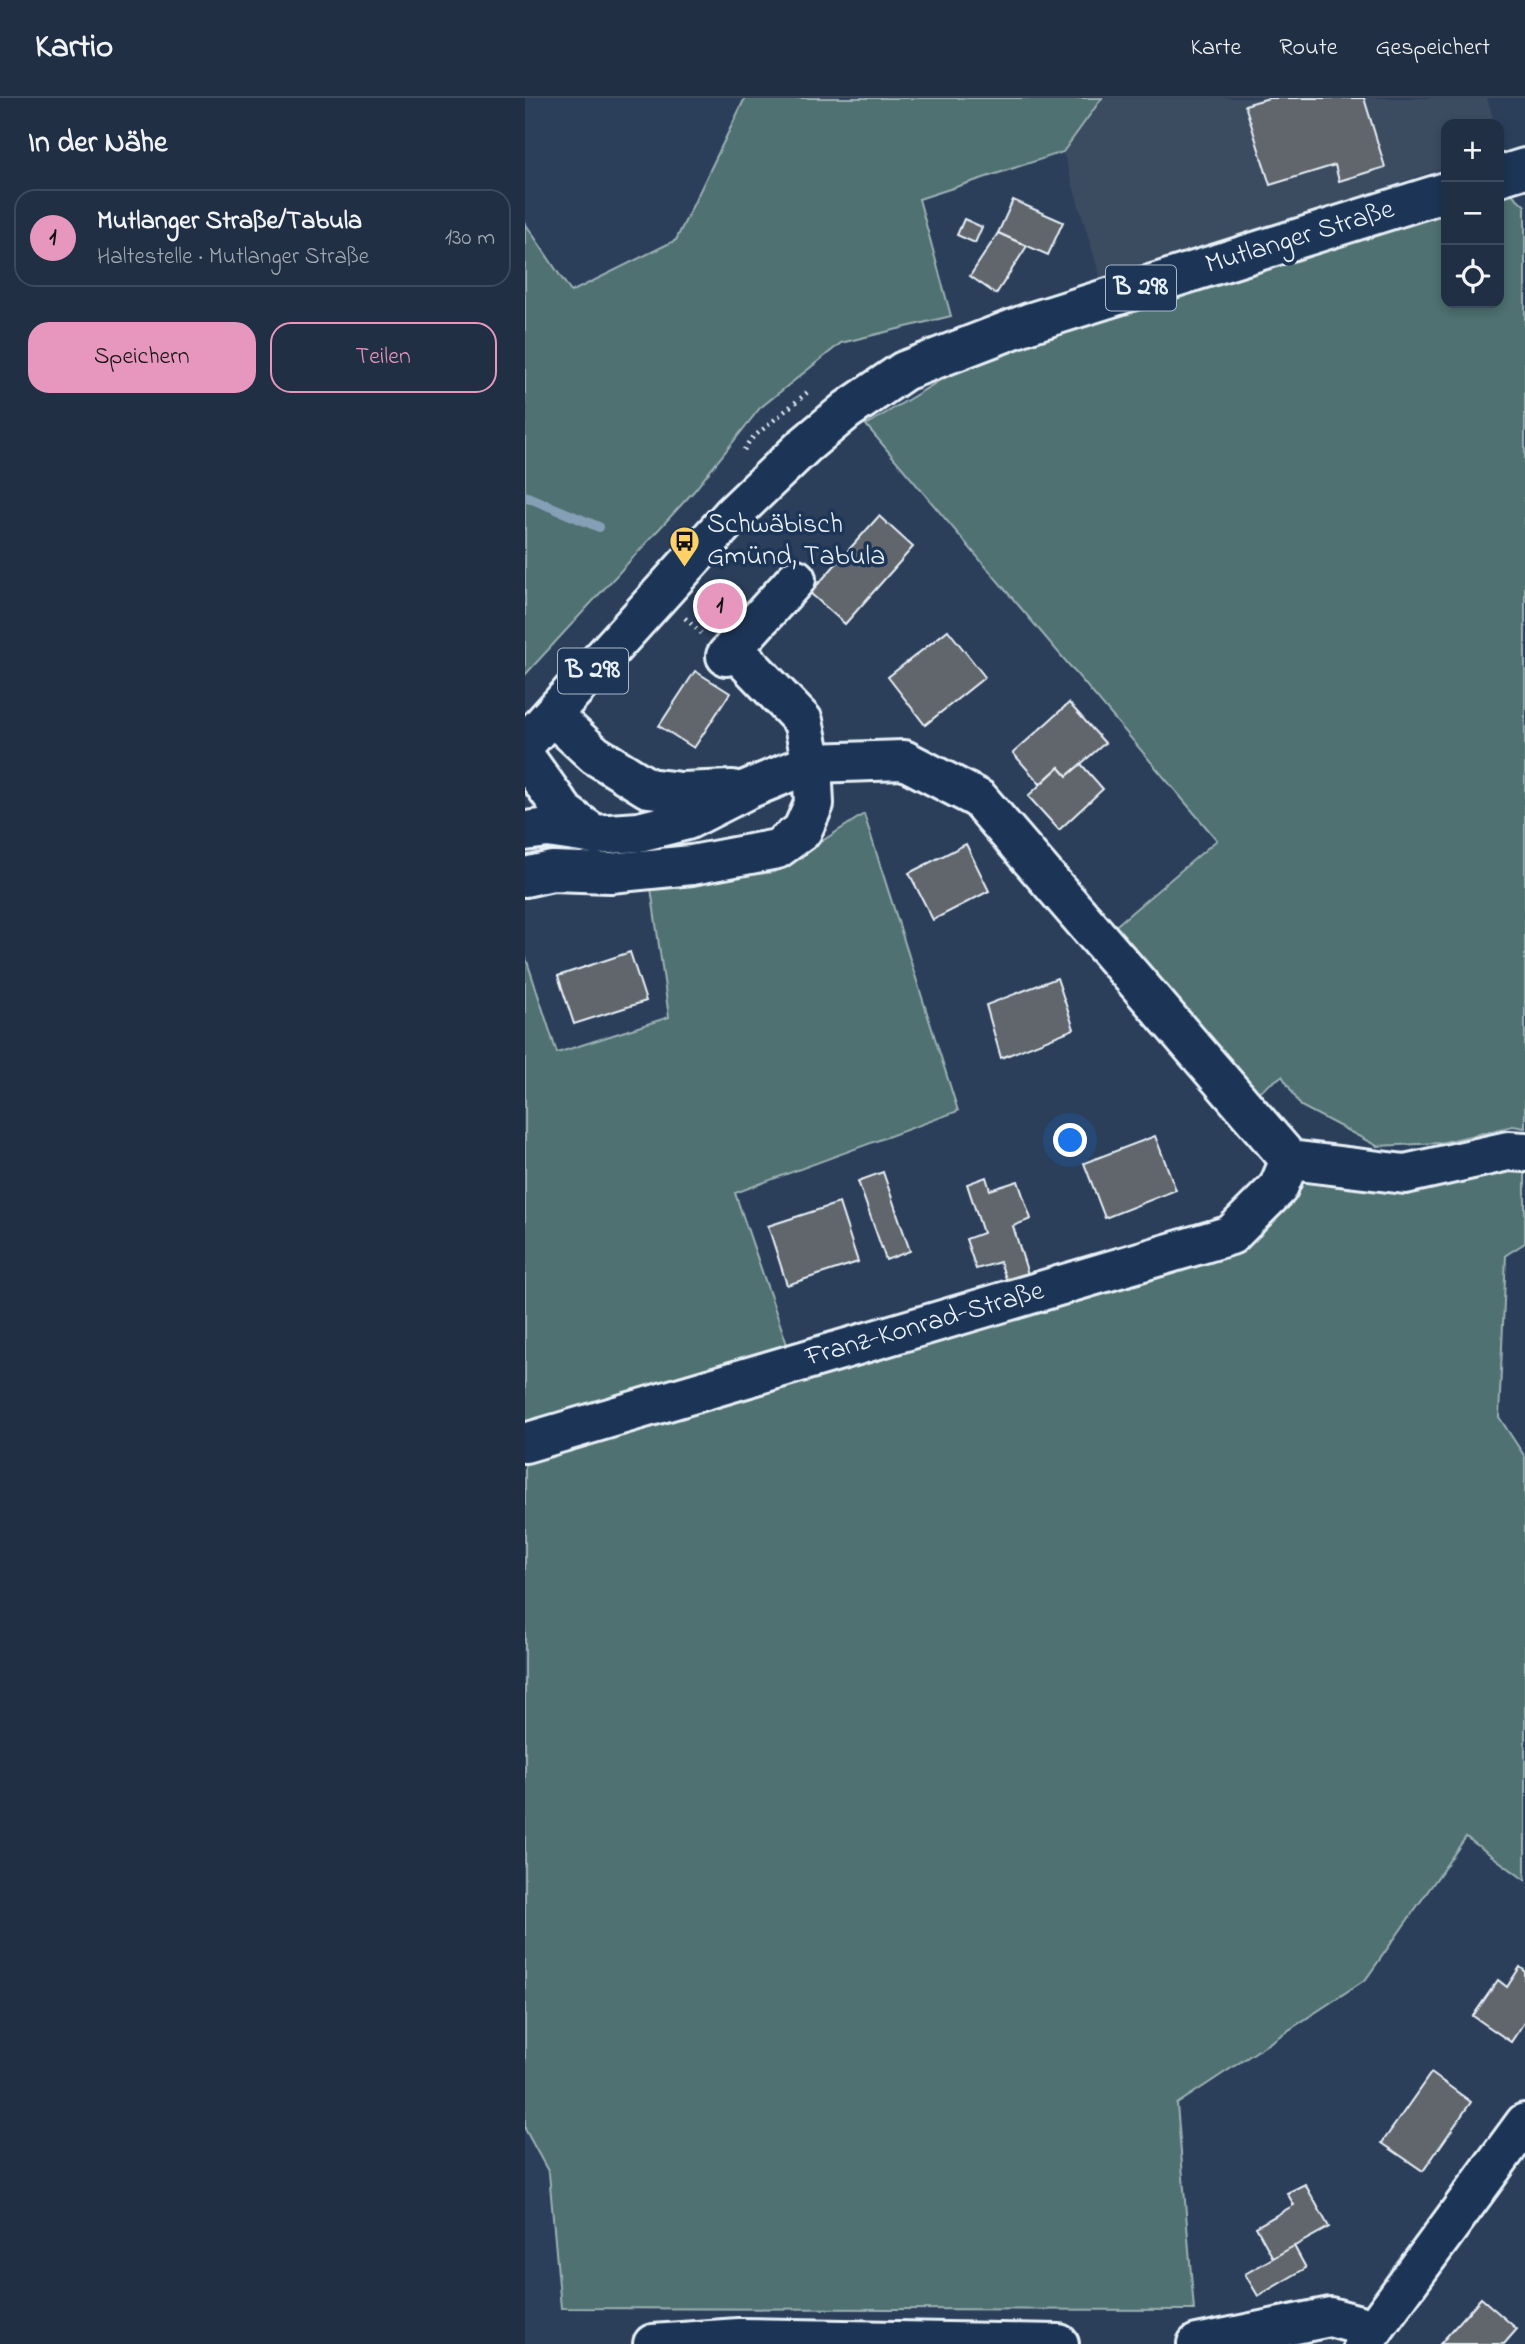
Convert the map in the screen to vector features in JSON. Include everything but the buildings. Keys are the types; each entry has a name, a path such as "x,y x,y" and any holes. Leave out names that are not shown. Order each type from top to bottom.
{"street":[{"path":"1504,174 1525,168"},
{"name":"Mutlanger Straße","path":"525,744 732,515 846,410 904,371 1029,323 1441,194"},
{"path":"525,877 552,871 610,873 692,864 777,849 803,831 814,804 812,763 803,721 730,652 796,579"},
{"path":"552,716 594,755 648,788 681,792 748,789"},
{"path":"525,757 565,813 595,835"},
{"path":"525,831 548,828 595,835 639,832 687,820 748,789 812,763 904,760 979,799 1290,1160 1405,1174 1508,1151 1525,1152"},
{"name":"Franz-Konrad-Straße","path":"525,1443 1231,1235 1278,1188 1290,1160"},
{"path":"1197,2344 1330,2318 1368,2336 1525,2123"},
{"path":"653,2344 739,2338 1059,2344"}],"path":[{"path":"661,596 730,652"}],"shaded area":[{"path":"1102,98 1487,98 1493,119 1441,119 1441,169 1102,283 1063,152"}],"green space":[{"path":"745,98 1102,98 1063,152 919,199 951,316 841,343 760,408 694,491 525,675 525,223 571,292 676,240"},
{"path":"1510,192 1525,206 1525,1128 1513,1126 1440,1143 1377,1146 1301,1106 1282,1076 1258,1092 1112,929 1217,840 866,425 984,354 1441,213 1441,308 1504,308 1504,194"},
{"path":"864,814 958,1111 735,1193 790,1353 525,1430 525,955 557,1053 669,1017 651,888 774,872"},
{"path":"1525,1166 1525,1243 1506,1255 1499,1417 1525,1457 1525,1880 1466,1837 1366,1979 1177,2104 1194,2310 561,2308 549,2173 525,2129 525,1455 1142,1268 1299,1181 1339,1184"}],"waterway":[{"path":"525,496 599,527"}],"place":[{"name":"Schwäbisch Gmünd, Tabula","path":"684,568"},
{"name":"Mutlanger Straße/Tabula","path":"720,606"}]}
